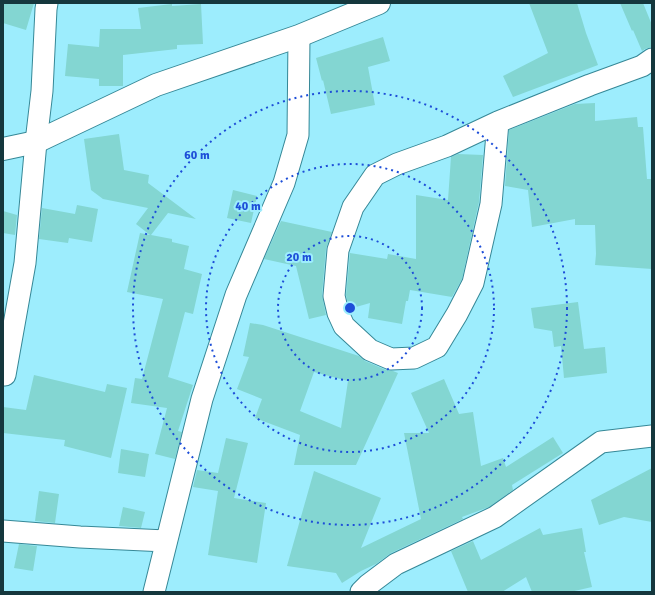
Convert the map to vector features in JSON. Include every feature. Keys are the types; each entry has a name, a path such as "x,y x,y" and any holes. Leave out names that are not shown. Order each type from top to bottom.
{"street":[{"path":"5,375 25,263 42,90 47,3"},
{"path":"3,149 36,142 156,85 299,36 379,3"},
{"path":"154,592 202,399 236,295 284,183 298,135 299,36"},
{"path":"498,122 491,204 473,283 457,314 437,347 414,358 391,359 370,350 344,326 338,313 334,296 338,250 353,207 375,175 397,164 447,146 498,122 642,66 652,59"},
{"path":"362,592 368,585 396,564 495,517 601,442 652,436"},
{"path":"3,531 80,537 166,541"}],"building":[{"path":"3,3 34,3 26,30 3,23"},
{"path":"529,3 577,3 598,65 513,97 503,76 548,53"},
{"path":"620,3 643,3 652,25 652,47 642,51"},
{"path":"172,4 172,6 201,4 203,44 177,45 177,49 123,55 123,86 99,86 99,79 65,76 68,44 99,47 100,29 141,29 138,8"},
{"path":"383,37 390,61 368,67 375,105 331,114 316,58"},
{"path":"595,103 595,121 637,117 638,127 643,127 647,179 652,179 652,269 595,265 595,225 575,225 575,219 532,227 528,190 505,186 509,130 575,104"},
{"path":"119,134 124,170 149,175 148,183 196,219 168,213 151,235 172,239 172,242 189,246 184,269 202,274 193,314 185,312 168,377 193,385 178,431 182,432 175,459 155,454 167,408 131,403 135,378 142,379 163,299 127,292 140,233 150,235 136,224 148,208 103,199 91,190 84,139"},
{"path":"458,154 483,155 479,202 462,279 452,297 410,290 408,301 406,301 402,324 368,318 370,303 349,309 346,295 350,253 387,259 388,254 416,259 416,195 448,200 451,157"},
{"path":"233,190 257,196 251,223 227,218"},
{"path":"77,205 98,209 92,242 69,238 68,243 39,239 42,208 75,214"},
{"path":"3,211 17,215 15,235 3,233"},
{"path":"281,221 332,232 326,249 322,295 326,315 309,319 296,266 264,259"},
{"path":"578,302 584,349 605,347 607,373 564,378 561,346 554,347 552,331 534,328 531,308"},
{"path":"250,323 263,325 359,356 365,361 386,370 398,373 356,465 294,465 300,435 255,418 262,399 237,389 249,357 243,356","holes":["314,372 348,381 341,428 300,411"]},
{"path":"34,375 105,392 107,384 127,388 111,458 64,446 65,440 3,433 3,407 26,410"},
{"path":"444,379 459,414 473,412 481,466 503,458 506,467 553,437 563,453 512,485 513,490 489,507 462,517 463,519 391,553 376,564 361,571 342,583 336,573 287,566 314,471 381,498 361,548 421,519 404,433 429,433 411,393"},
{"path":"226,438 248,443 234,498 266,503 257,563 208,555 218,491 193,487 197,470 218,473"},
{"path":"121,449 149,454 145,477 118,473"},
{"path":"652,468 652,522 624,517 599,525 591,500"},
{"path":"39,491 59,494 55,523 35,521"},
{"path":"123,507 145,512 141,528 119,526"},
{"path":"540,528 543,535 582,528 586,552 584,552 592,587 570,592 532,592 526,577 502,592 468,592 451,551 473,541 481,560"},
{"path":"19,544 37,546 33,571 14,568"}]}
